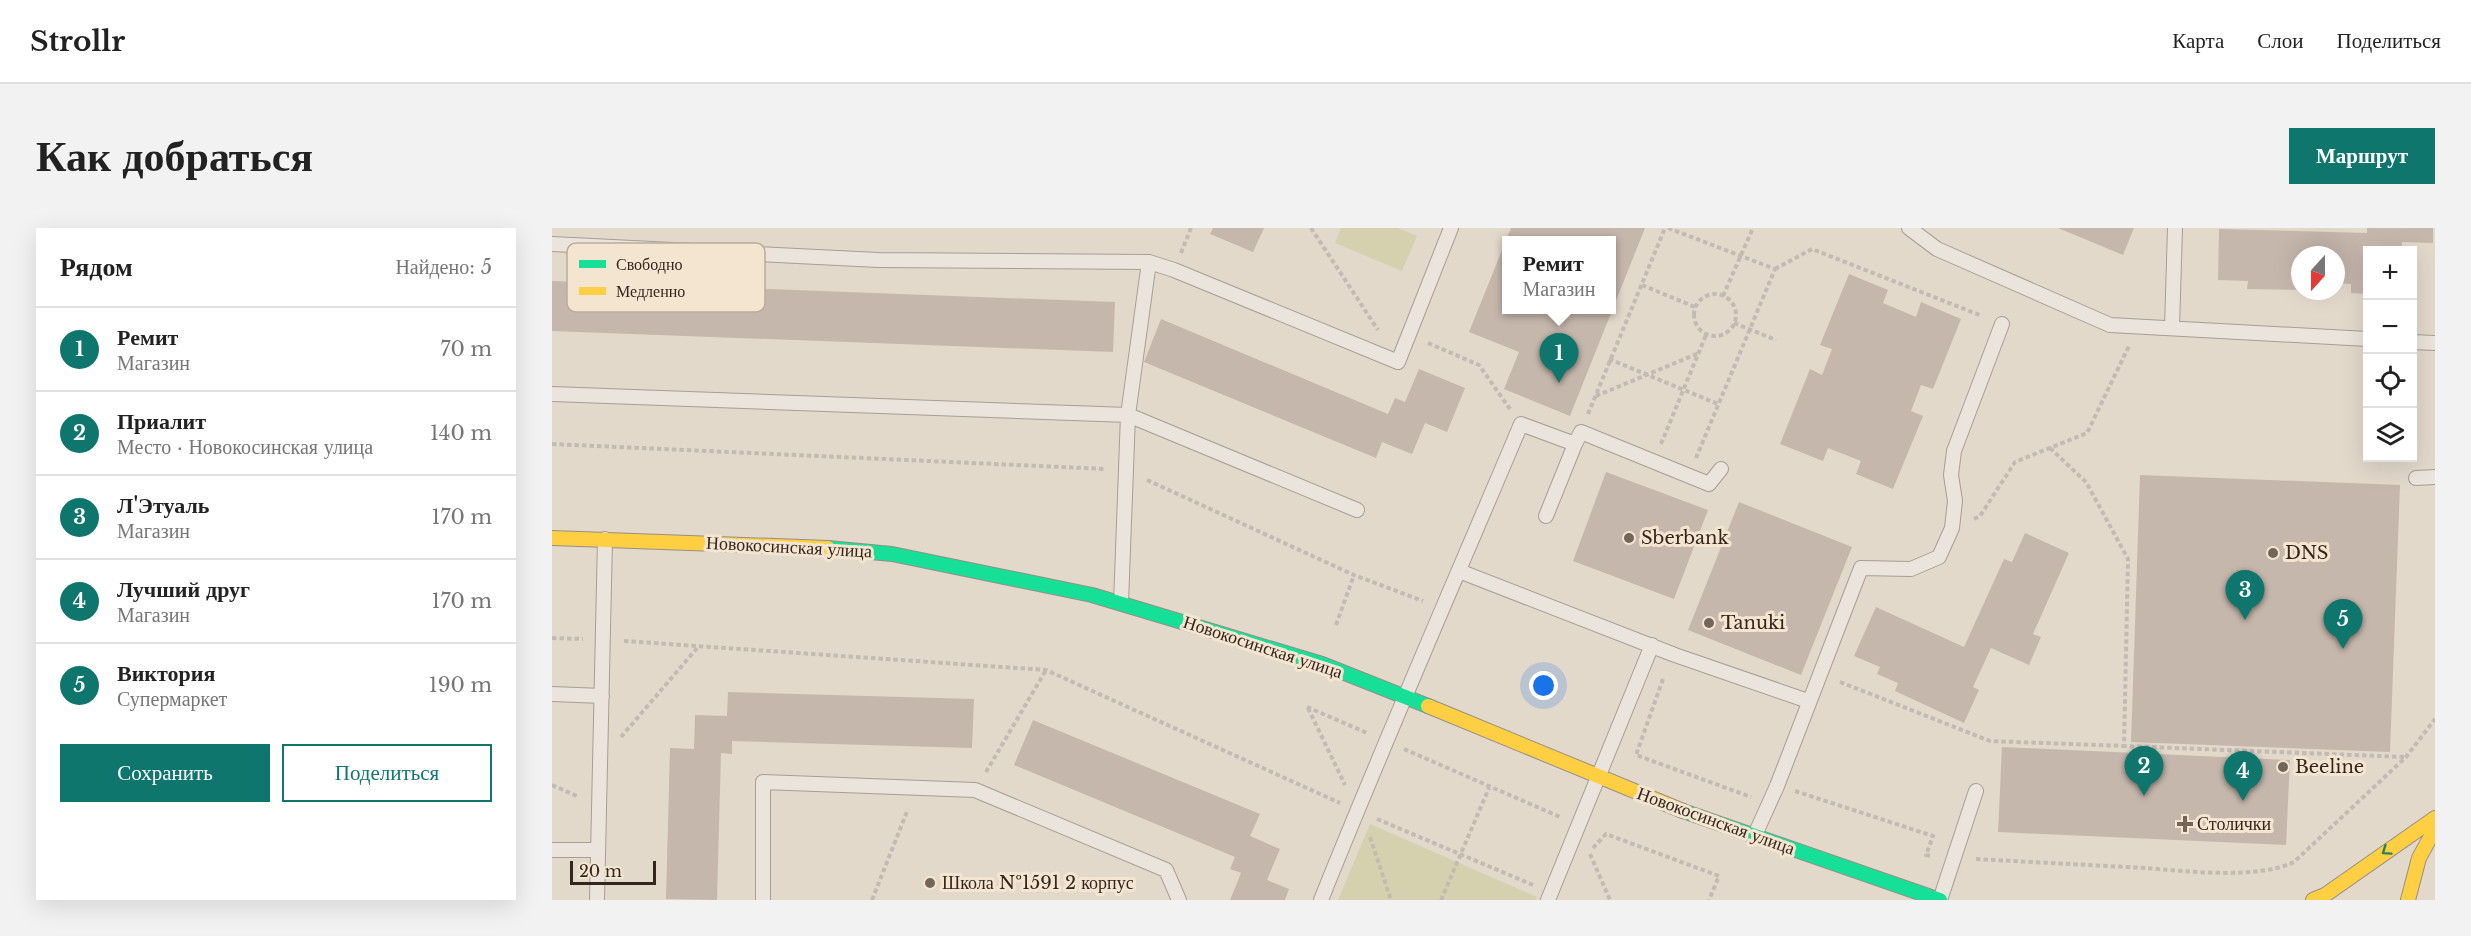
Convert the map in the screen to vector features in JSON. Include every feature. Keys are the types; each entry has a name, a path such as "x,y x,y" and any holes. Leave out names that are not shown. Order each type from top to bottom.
{"street":[{"name":"Новокосинская улица","path":"552,538 801,545 892,554 1092,595 1322,664 1599,778 1754,837 1940,900"},
{"path":"2313,900 2325,895 2435,818"},
{"path":"2408,900 2419,858 2435,829"}],"lane":[{"path":"765,254 878,260 1149,262 1398,362 1451,228"},
{"path":"1909,228 1937,249 2110,325 2363,339"},
{"path":"2172,328 2175,228"},
{"path":"552,244 567,245"},
{"path":"1121,603 1128,415 1149,262"},
{"path":"1754,837 1770,804 1861,568 1911,568 1939,557 1952,528 1955,501 1951,475 1954,451 2002,324"},
{"path":"2417,342 2435,343"},
{"path":"552,394 1128,415 1357,510"},
{"path":"1322,900 1404,696 1444,609 1521,424 1578,438 1654,462 1709,484 1721,469"},
{"path":"1546,516 1578,438"},
{"path":"2416,478 2435,477"},
{"path":"597,900 605,539"},
{"path":"1459,571 1673,653 1808,701"},
{"path":"1549,896 1652,645"},
{"path":"552,694 602,696"},
{"path":"763,900 763,782 975,790 1166,870 1179,900"},
{"path":"1940,900 1976,791"},
{"path":"552,850 598,850"}],"path":[{"path":"1311,228 1398,362"},
{"path":"1578,438 1609,359 1666,228 1775,269"},
{"path":"1723,296 1753,228"},
{"path":"1688,476 1775,269 1812,249 2002,324"},
{"path":"1642,285 1695,307"},
{"path":"1707,296 1723,296 1734,307 1734,323 1722,335 1706,335 1695,323 1695,307 1707,296"},
{"path":"1734,323 1776,340"},
{"path":"1952,528 1980,516 2015,462 2087,433 2138,327"},
{"path":"1408,334 1479,365 1521,424"},
{"path":"1654,462 1706,335"},
{"path":"1595,397 1699,353"},
{"path":"1609,359 1718,404"},
{"path":"552,444 1126,470 1354,575 1444,609"},
{"path":"2049,448 2086,482 2128,560 2124,746"},
{"path":"1336,625 1354,575"},
{"path":"552,638 1046,670 1357,811 1461,854 1549,896"},
{"path":"600,761 699,646"},
{"path":"1673,653 1636,755 1770,804"},
{"path":"975,790 1046,670"},
{"path":"1820,674 1990,741 2406,757"},
{"path":"1357,811 1307,707 1579,825"},
{"path":"1777,786 1933,836 1926,855 2202,872 2281,868 2294,862 2406,757 2435,719"},
{"path":"1441,900 1489,787"},
{"path":"872,900 917,788"},
{"path":"1610,900 1589,852 1606,834 1719,876 1709,900"},
{"path":"1369,835 1391,900"}],"shaded area":[{"path":"1341,228 1398,228 1417,236 1402,271 1335,243"},
{"path":"1370,824 1537,897 1535,900 1338,900"}],"building":[{"path":"1213,228 1264,228 1253,252 1210,234"},
{"path":"1511,228 1645,228 1616,301 1616,236 1508,236"},
{"path":"2058,228 2134,228 2123,255"},
{"path":"2367,228 2433,228 2433,243 2402,242 2402,246 2363,246 2363,294 2351,293 2351,284 2345,284 2345,246 2291,246 2291,290 2247,289 2248,281 2218,280 2219,229 2367,233"},
{"path":"1502,250 1502,314 1611,314 1570,416 1504,389 1519,352 1469,332"},
{"path":"1849,274 1888,290 1883,303 1916,317 1921,302 1961,319 1933,389 1921,385 1911,411 1923,416 1893,489 1856,474 1861,461 1828,448 1823,461 1780,444 1810,369 1822,375 1832,349 1820,345"},
{"path":"552,281 567,282 567,312 765,312 765,289 1115,302 1113,352 552,331"},
{"path":"1161,319 1388,414 1395,398 1405,402 1419,369 1465,388 1447,432 1425,423 1412,454 1382,442 1376,458 1144,362"},
{"path":"1606,472 1708,510 1674,599 1573,561"},
{"path":"2140,475 2400,485 2390,752 2131,742"},
{"path":"1739,502 1852,547 1801,675 1688,630"},
{"path":"2025,533 2069,553 2033,634 2041,637 2029,665 1991,648 1973,687 1979,690 1964,723 1895,691 1898,683 1877,674 1880,667 1854,656 1876,607 1964,647 2004,559 2012,562"},
{"path":"728,692 974,699 972,748 732,741 732,754 721,753 717,900 666,899 670,748 694,749 695,715 727,716"},
{"path":"1033,720 1260,814 1250,836 1280,849 1267,880 1289,889 1285,900 1230,900 1241,873 1230,869 1235,857 1014,765"},
{"path":"2002,747 2290,760 2286,845 1998,832"}],"traffic: fast":[{"path":"828,548 892,554 1092,595 1322,664 1428,706"},
{"path":"1683,811 1940,900"}],"traffic: slow":[{"path":"552,538 828,548"},
{"path":"1428,706 1683,811"},
{"path":"2313,900 2325,895 2435,818"},
{"path":"2408,900 2419,858 2435,829"}],"place":[{"name":"Ремит","path":"1559,383"},
{"name":"Sberbank","path":"1629,538"},
{"name":"DNS","path":"2273,553"},
{"name":"Л'Этуаль","path":"2245,620"},
{"name":"Tanuki","path":"1709,623"},
{"name":"Виктория","path":"2343,649"},
{"name":"Beeline","path":"2283,767"},
{"name":"Приалит","path":"2144,796"},
{"name":"Лучший друг","path":"2243,801"},
{"name":"Столички","path":"2185,824"},
{"name":"Школа №1591 2 корпус","path":"930,883"}]}
